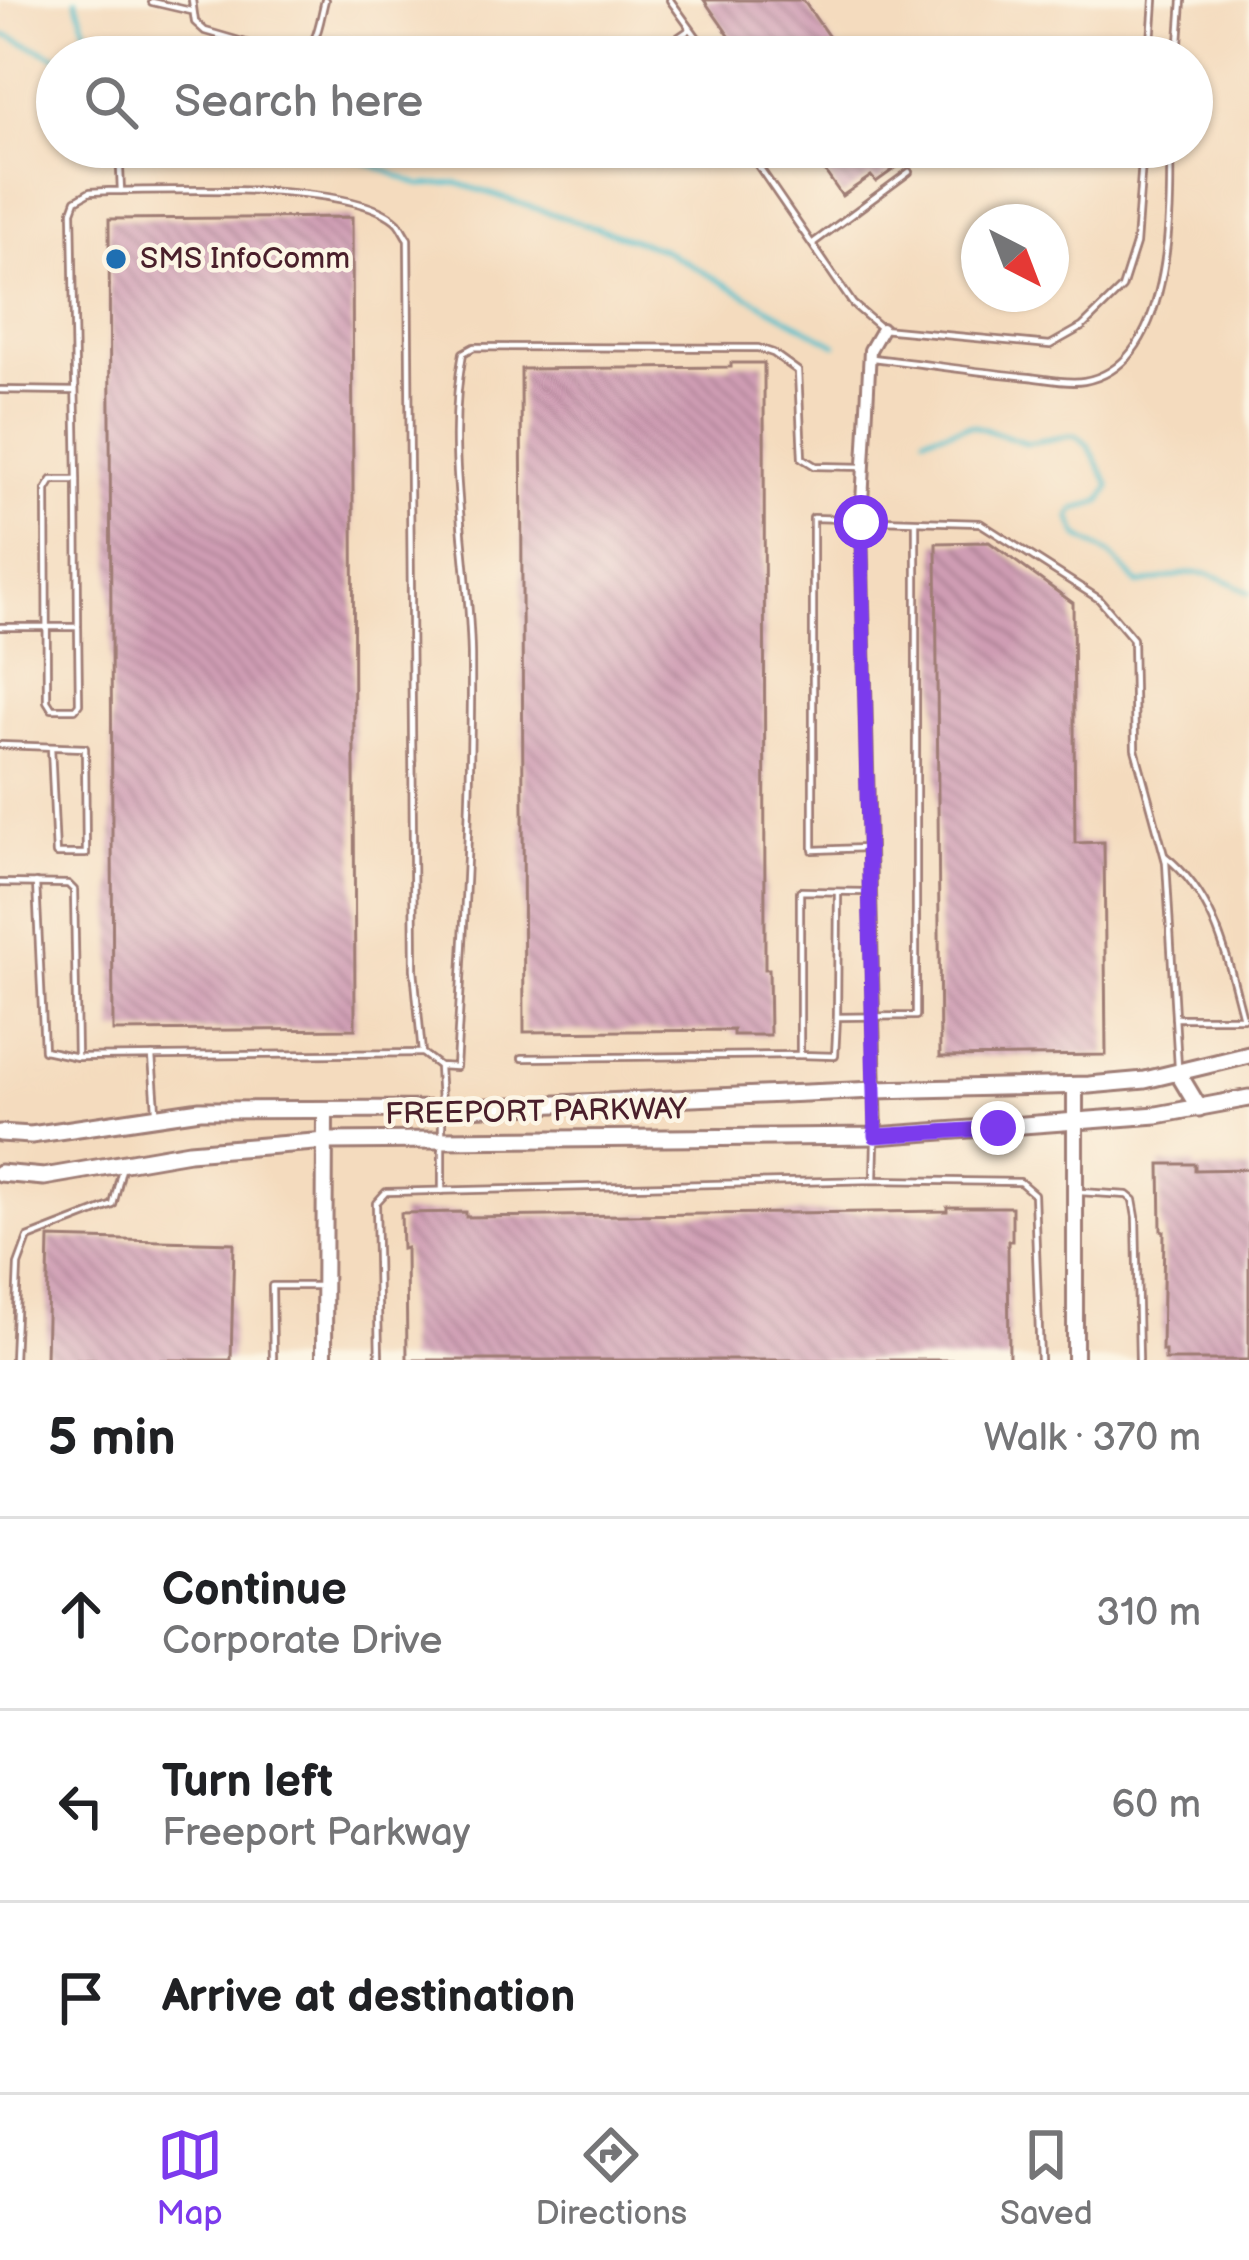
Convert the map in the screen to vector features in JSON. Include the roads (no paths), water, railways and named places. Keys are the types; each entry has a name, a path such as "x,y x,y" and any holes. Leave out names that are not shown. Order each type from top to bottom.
{"main road":[{"name":"FREEPORT PARKWAY","path":"1,1132 31,1136 200,1110 442,1109 1075,1085 1145,1080 1249,1054"},
{"path":"1178,1072 1199,1108"},
{"name":"FREEPORT PARKWAY","path":"0,1173 44,1177 189,1152 327,1141 875,1136 1075,1123 1249,1098"}],"street":[{"path":"875,1136 861,522 869,357 882,329"},
{"path":"1075,1085 1075,1360"},
{"path":"324,1360 325,1109"}],"lane":[{"path":"192,0 195,22 222,36"},
{"path":"316,36 325,0"},
{"path":"670,0 696,36"},
{"path":"1151,36 1154,0"},
{"path":"1179,36 1182,0"},
{"path":"152,2 191,11"},
{"path":"681,36 691,29"},
{"path":"120,168 121,191"},
{"path":"760,168 853,304 882,329 1050,345 1082,327 1122,288 1136,244 1141,168"},
{"path":"869,357 1084,381 1106,371 1121,361 1138,338 1164,282 1170,168"},
{"path":"813,243 909,172"},
{"path":"77,481 52,480 46,490 47,701 52,709 69,710 79,704 77,481 72,212 76,200 90,192 309,192 376,211 398,223 408,239 414,969 422,1053"},
{"path":"36,883 44,1050 77,1057 422,1053 440,1066 456,1067 468,857 471,651 454,398 464,353 474,347 758,348 773,352 798,371 802,458 814,466 864,467"},
{"path":"0,390 75,392"},
{"path":"869,848 814,850 813,518 980,523 1099,599 1133,639 1135,749 1164,855 1178,1072"},
{"path":"837,1017 916,1016 916,523"},
{"path":"0,628 79,627"},
{"path":"0,745 86,748 86,854 56,854 51,747"},
{"path":"1164,855 1192,876 1219,928 1243,1018 1175,1018"},
{"path":"0,883 68,884 74,890 77,1057"},
{"path":"800,1055 800,891 870,892"},
{"path":"522,1058 835,1056 838,892"},
{"path":"152,1056 157,1116"},
{"path":"440,1066 442,1191"},
{"path":"874,1180 875,1136"},
{"path":"14,1360 18,1265 28,1238 113,1205 124,1164"},
{"path":"379,1360 376,1203 386,1192 874,1180 1021,1182 1034,1194 1040,1360"},
{"path":"1074,1192 1127,1195 1133,1200 1139,1360"},
{"path":"273,1360 272,1286 325,1286"}],"waterway":[{"path":"76,0 88,36"},
{"path":"5,35 36,48"},
{"path":"379,168 420,185 457,183 662,249 836,345"},
{"path":"925,436 971,425 1027,443 1076,435 1088,445 1110,486 1101,501 1074,510 1070,517 1078,536 1111,555 1138,584 1195,573 1218,577 1249,593"}],"place":[{"name":"SMS InfoComm","path":"116,259"}]}
